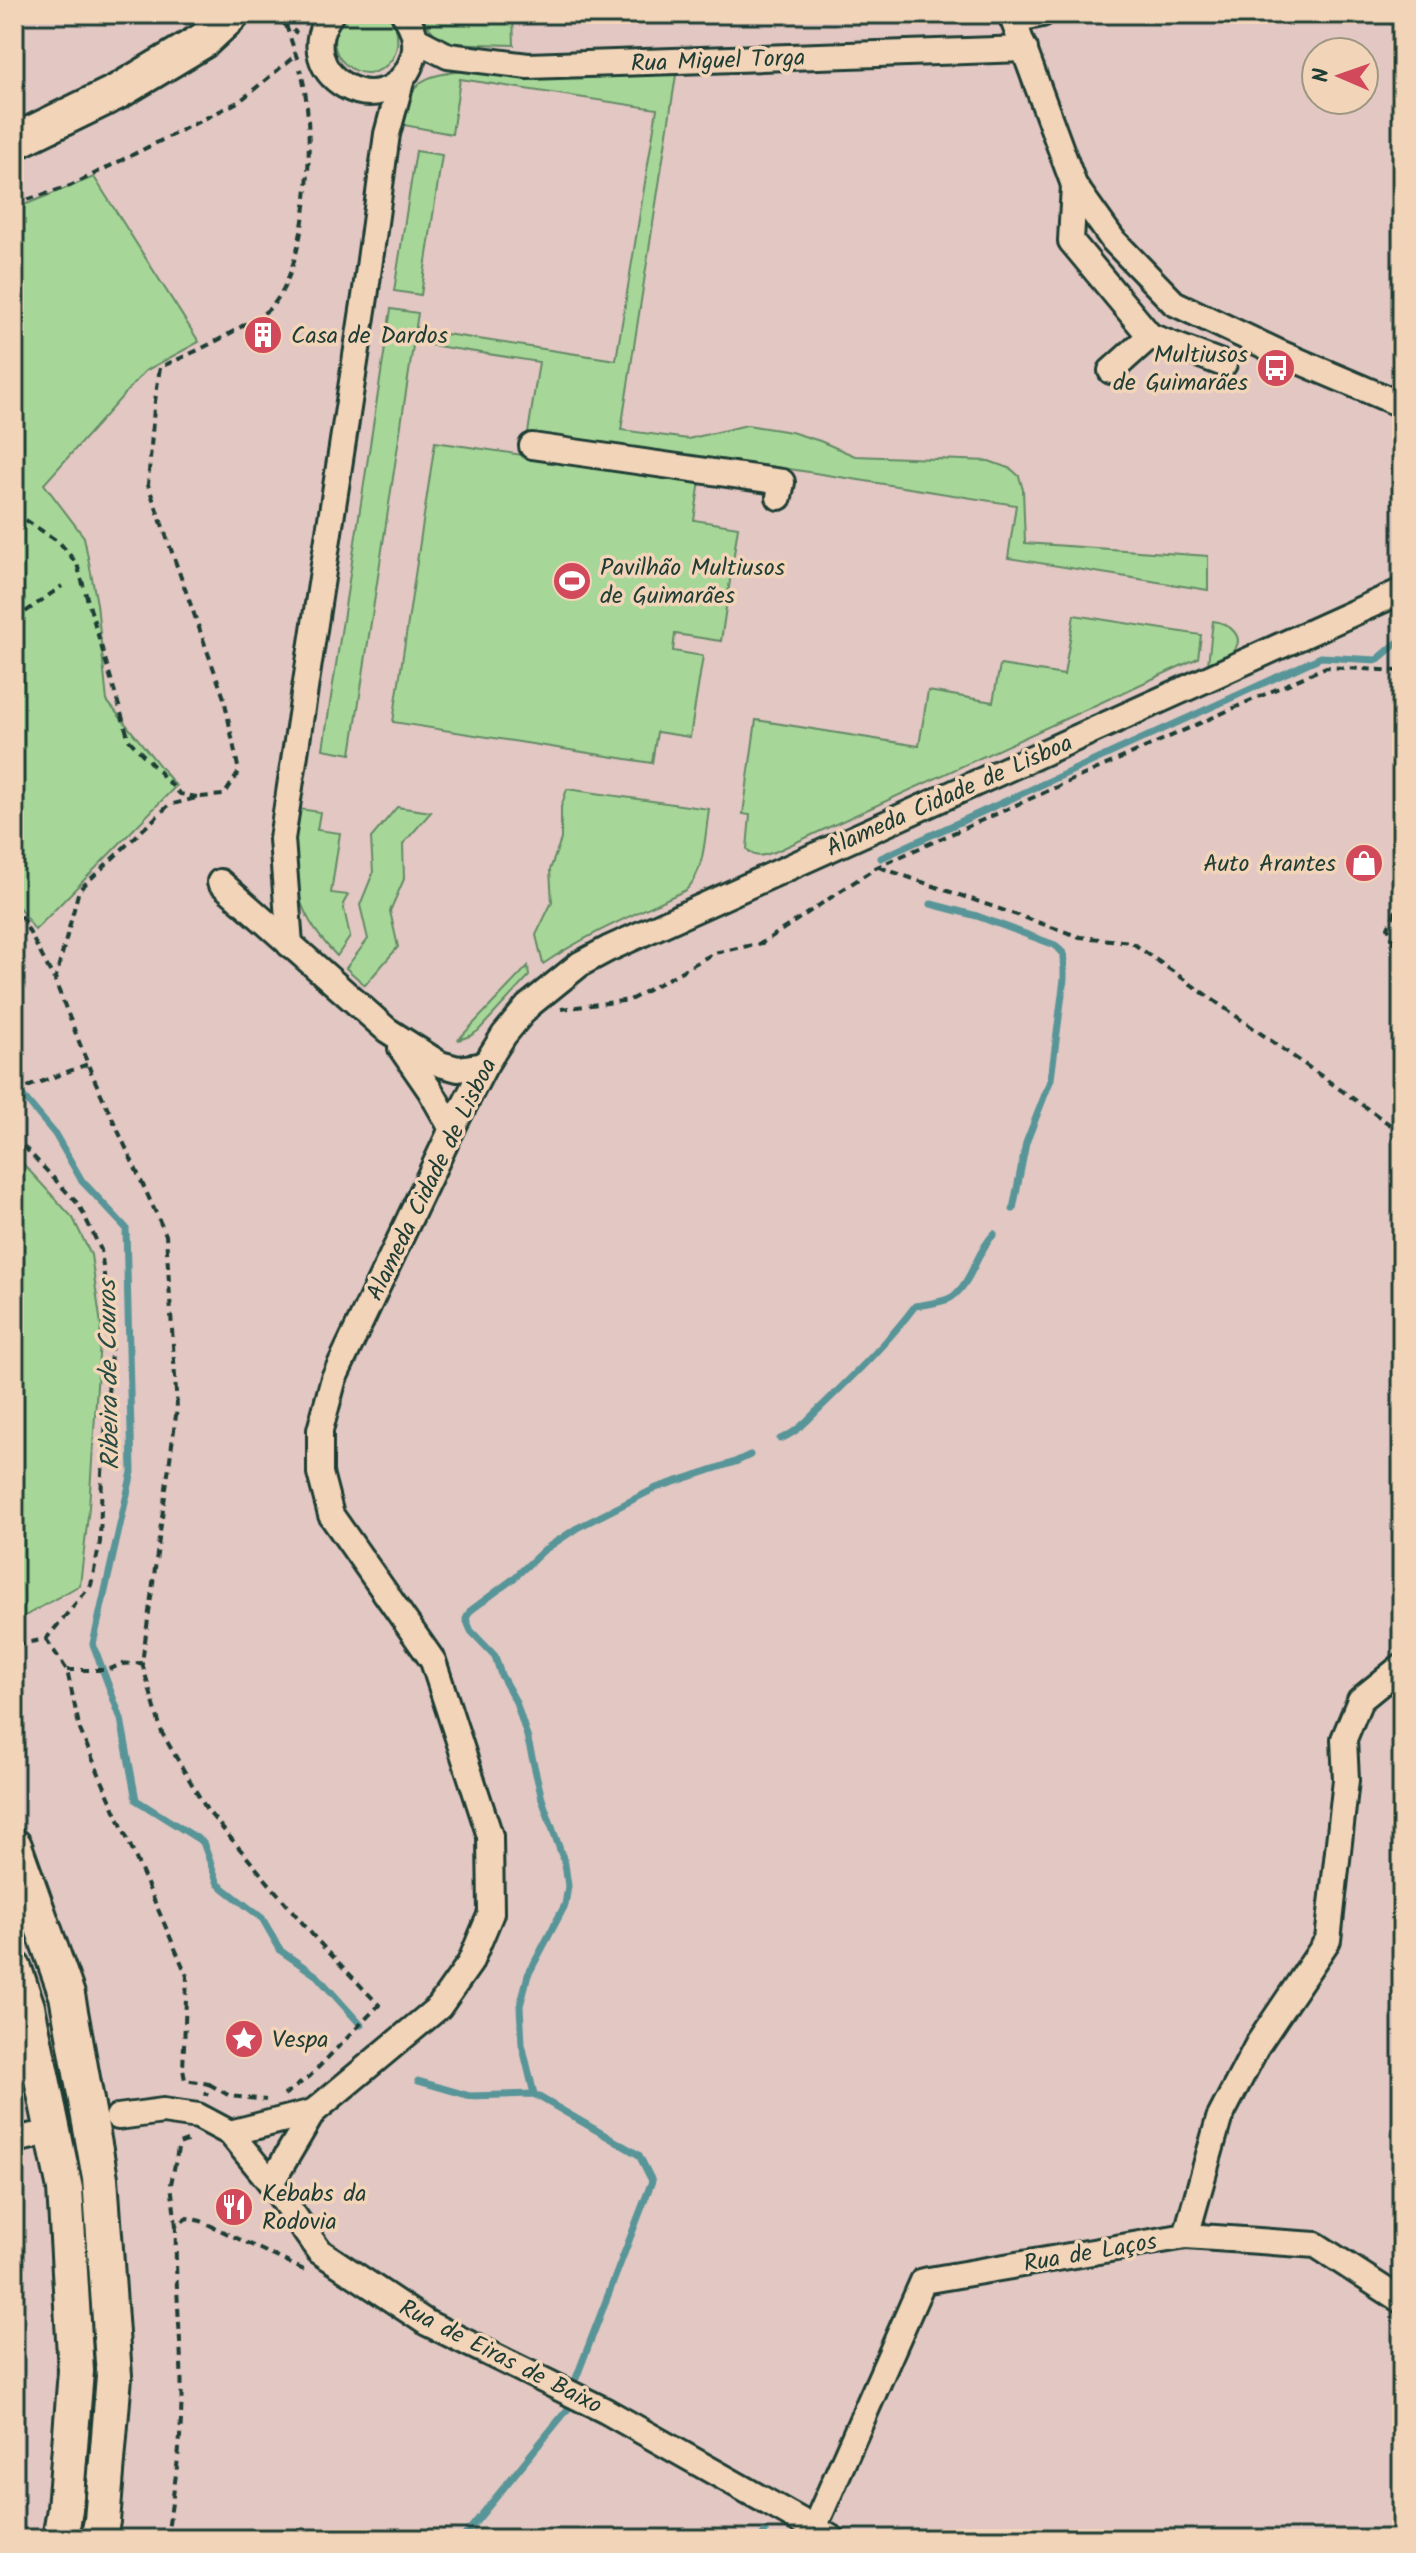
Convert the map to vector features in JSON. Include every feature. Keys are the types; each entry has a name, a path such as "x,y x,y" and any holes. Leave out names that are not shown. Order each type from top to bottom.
{"highway":[{"path":"14,117 106,72 198,14"},
{"path":"14,142 117,92 204,40 232,14"},
{"path":"14,1846 67,1995 100,2178 114,2376 98,2539"},
{"path":"14,1969 27,2007 65,2189 76,2371 60,2539"}],"street":[{"path":"331,14 321,31 319,48 322,62 340,85 378,103 385,117 387,134"},
{"path":"290,945 282,839 387,134 414,55 415,39 411,23 404,14"},
{"path":"1042,14 1012,17 1074,185 1113,240 1174,303 1402,405"},
{"name":"Rua Miguel Torga","path":"415,39 448,56 528,66 1025,49"},
{"path":"353,91 374,93 385,90 405,74 448,56"},
{"path":"1074,185 1071,241 1150,336 1224,364"},
{"path":"1111,371 1150,336"},
{"path":"532,446 782,482 779,497"},
{"name":"Alameda Cidade de Lisboa","path":"271,2183 313,2112 439,2007 470,1963 491,1913 490,1836 433,1661 331,1515 320,1473 320,1430 334,1378 485,1065 523,1013 580,964 608,949 1402,591"},
{"path":"220,882 387,1030 440,1064 458,1069 485,1065"},
{"path":"387,1030 425,1082 452,1129"},
{"name":"Rua de Laços","path":"824,2533 923,2281 1186,2236 1219,2119 1258,2044 1328,1940 1346,1780 1344,1739 1360,1700 1402,1666"},
{"name":"Rua de Eiras de Baixo","path":"118,2117 163,2111 198,2116 230,2133 271,2183 319,2251 427,2323 606,2411 824,2533"},
{"name":"Alameda Cidade de Lisboa","path":"230,2133 313,2112"},
{"path":"1186,2236 1316,2245 1402,2301"}],"path":[{"path":"270,14 319,48"},
{"path":"55,981 79,890 169,805 224,795 239,772 224,698 148,485 160,367 214,344 272,307 284,287 302,234 308,167 306,90 286,25"},
{"path":"14,204 70,186 240,101 296,55"},
{"path":"14,512 60,543 77,564 129,740 180,794 200,797"},
{"path":"14,620 62,586"},
{"path":"523,1013 630,1000 714,953 762,943 877,867 1326,667 1402,671"},
{"path":"877,867 1080,937 1131,942 1402,1133"},
{"path":"1402,898 1388,927 1402,963"},
{"path":"14,903 55,981 88,1064 166,1235 177,1408 142,1663 162,1733 207,1810 316,1939 379,2005 309,2077 276,2101 230,2096 209,2084 185,2080 187,1976 80,1730 67,1670 46,1639"},
{"path":"14,1092 88,1064"},
{"path":"14,1136 79,1205 101,1250 112,1340 100,1542 91,1585 46,1639 14,1645"},
{"path":"67,1670 108,1670 122,1664 142,1663"},
{"path":"206,2096 209,2084"},
{"path":"167,2539 182,2417 176,2226 171,2184 179,2144 195,2138"},
{"path":"176,2226 187,2218 201,2221 315,2276"}],"green space":[{"path":"348,14 381,14 394,23 396,48 392,59 381,69 368,73 356,71 337,54 334,41 337,28"},
{"path":"418,14 513,14 514,45 442,43"},
{"path":"464,71 495,74 676,75 621,430 688,439 747,425 791,432 855,456 989,461 1011,469 1019,476 1023,490 1025,543 1208,556 1208,590 1008,558 1016,505 796,470 528,433 539,362 424,344 426,331 616,360 657,109 460,79 452,134 404,125 410,98 420,83 437,75"},
{"path":"416,151 442,155 421,295 394,291"},
{"path":"94,177 199,342 145,371 44,484 84,537 97,604 107,701 176,786 35,930 14,900 14,209"},
{"path":"391,309 418,313 351,754 323,749"},
{"name":"Pavilhão Multiusos de Guimarães","path":"435,442 700,481 694,520 738,527 721,641 675,634 673,651 703,656 690,737 657,732 652,763 393,722"},
{"path":"1074,615 1201,635 1198,658 777,851 757,856 747,849 750,815 743,814 756,720 919,746 928,691 993,702 1000,665 1064,675"},
{"path":"1213,621 1234,631 1238,641 1232,652 1208,664"},
{"path":"567,789 709,809 705,841 701,863 686,890 595,933 543,964 536,935 552,902 550,870 561,839 561,807"},
{"path":"397,807 431,812 403,844 404,879 390,911 398,947 365,985 346,968 368,939 360,905 373,873 371,838"},
{"path":"299,809 320,812 317,830 340,833 331,893 348,895 343,904 350,937 337,956 310,921 297,888 295,852"},
{"path":"528,966 529,976 478,1031 458,1040"},
{"path":"14,1154 73,1218 91,1255 101,1325 89,1507 80,1585 14,1622"}],"waterway":[{"path":"881,858 1321,657 1377,660 1397,643"},
{"path":"931,904 977,916 1055,945 1064,954 1064,979 1051,1079 1026,1143 1013,1209"},
{"name":"Ribeira de Couros","path":"14,1082 55,1134 82,1181 126,1228 132,1472 93,1644 121,1719 136,1800 203,1842 218,1884 262,1918 281,1951 317,1976 361,2025"},
{"path":"780,1439 804,1424 848,1381 915,1306 944,1301 959,1291 994,1234"},
{"path":"534,2094 522,2044 520,2006 528,1975 565,1905 568,1886 565,1864 542,1799 516,1702 501,1675 495,1656 471,1631 466,1619 470,1611 513,1579 544,1550 577,1528 656,1488 750,1455"},
{"name":"Ribeira de Couros","path":"418,2081 470,2096 534,2094 639,2155 652,2181 575,2381"},
{"name":"Ribeira de Couros","path":"462,2539 567,2410"},
{"path":"761,2539 765,2532"}],"place":[{"name":"Casa de Dardos","path":"263,335"},
{"name":"Multiusos de Guimarães","path":"1276,368"},
{"name":"Pavilhão Multiusos de Guimarães","path":"572,581"},
{"name":"Auto Arantes","path":"1364,863"},
{"name":"Vespa","path":"244,2039"},
{"name":"Kebabs da Rodovia","path":"234,2207"}]}
